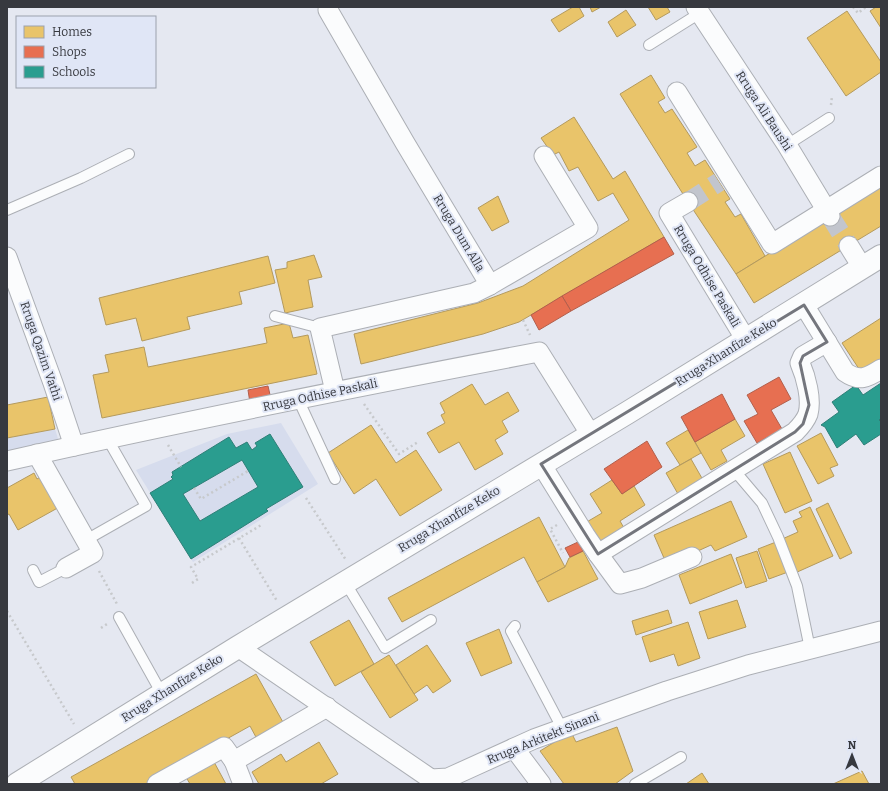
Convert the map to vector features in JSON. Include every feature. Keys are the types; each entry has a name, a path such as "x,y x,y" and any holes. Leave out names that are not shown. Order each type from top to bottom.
{"main road":[{"name":"Rruga Xhanfize Keko","path":"17,784 238,646 591,435 804,305 881,256"}],"street":[{"name":"Rruga Dum Alla","path":"331,8 405,144 490,285 588,228 544,156"},
{"name":"Rruga Ali Baushi","path":"698,10 787,145 829,213"},
{"path":"677,92 724,179 772,244 829,213 881,176"},
{"name":"Rruga Odhise Paskali","path":"688,202 669,213 746,340"},
{"path":"849,246 862,268"},
{"name":"Rruga Qazim Vathi","path":"7,257 74,446"},
{"path":"344,389 320,328 474,293 490,285"},
{"path":"804,305 845,372 851,376 868,378 881,369"},
{"path":"598,554 795,432 803,424 808,414 809,405 804,373 800,363 803,356 827,342"},
{"name":"Rruga Odhise Paskali","path":"7,461 107,438 344,389 539,352 591,435"},
{"path":"37,454 88,547 66,568"},
{"path":"541,464 585,535 620,584 642,578 692,557"},
{"name":"Rruga Arkitekt Sinani","path":"238,646 327,707 431,782 448,778 562,728 702,679 881,631"},
{"path":"234,761 327,707"},
{"path":"157,784 224,747 234,761 243,784"},
{"path":"514,748 541,784"}],"lane":[{"path":"649,45 698,10"},
{"path":"787,145 829,118"},
{"path":"7,210 81,178 129,154"},
{"path":"276,316 320,328"},
{"path":"298,399 335,479"},
{"path":"88,547 146,506 107,438"},
{"path":"734,470 762,503 778,537 798,586 810,649"},
{"path":"32,570 39,582 66,568"},
{"path":"351,578 385,648 431,620"},
{"path":"119,617 162,694"},
{"path":"515,626 511,631 562,728"},
{"path":"635,784 681,757"}],"path":[{"path":"853,7 858,13 866,7"},
{"path":"344,389 399,454 418,442"},
{"path":"174,454 181,467"},
{"path":"194,488 202,498 248,471"},
{"path":"306,498 351,578"},
{"path":"192,583 198,579 191,568 263,524"},
{"path":"239,538 286,617"},
{"path":"88,547 123,614 119,617"},
{"path":"7,611 84,742"}],"highlighted area":[{"path":"804,305 827,342 803,356 800,363 809,405 803,424 795,432 598,554 541,464"}],"shaded area":[{"path":"281,423 318,484 193,562 136,470 227,434"},
{"path":"55,429 59,442 7,454 7,438"}],"building: Homes":[{"path":"573,7 579,7 584,16 559,32 551,20"},
{"path":"590,7 601,7 592,12"},
{"path":"648,7 667,7 670,12 656,20"},
{"path":"876,7 881,7 881,28 870,11"},
{"path":"626,10 636,25 617,37 608,22"},
{"path":"847,11 881,62 881,72 846,96 807,38"},
{"path":"651,75 665,98 658,102 665,113 672,109 697,147 687,153 695,166 705,160 730,199 725,202 735,217 741,214 765,256 736,274 688,202 620,94"},
{"path":"574,117 613,179 625,171 664,237 519,322 483,334 361,364 354,334 478,303 523,286 629,220 613,193 598,201 578,167 569,171 559,152 553,155 541,138"},
{"path":"881,185 881,226 754,303 736,274"},
{"path":"498,196 509,222 492,231 478,208"},
{"path":"314,255 322,277 308,280 313,307 285,313 275,270 287,268 287,262"},
{"path":"268,256 275,283 239,292 242,304 187,317 190,329 142,341 136,318 106,325 99,298"},
{"path":"881,318 881,359 861,372 842,343"},
{"path":"289,323 293,338 308,335 317,374 102,418 93,375 109,372 105,355 144,347 148,367 267,343 264,328"},
{"path":"472,384 485,405 508,392 519,411 502,421 508,432 495,440 503,454 475,470 459,442 439,453 427,433 445,423 441,415 445,413 440,403"},
{"path":"48,397 55,429 7,438 7,405"},
{"path":"735,419 745,436 721,450 727,461 711,470 695,442"},
{"path":"371,425 396,463 416,450 442,490 400,516 376,479 354,494 328,453"},
{"path":"688,430 701,453 680,465 666,443"},
{"path":"821,433 838,465 830,468 834,476 818,484 797,446"},
{"path":"790,452 812,501 785,513 763,464"},
{"path":"691,459 703,480 678,494 666,473"},
{"path":"34,473 37,479 45,474 63,505 18,530 9,514 7,515 7,488"},
{"path":"612,480 622,494 634,486 645,505 620,521 624,528 599,544 585,523 602,513 590,494"},
{"path":"731,501 747,537 715,551 711,545 667,565 654,535"},
{"path":"828,503 852,553 840,559 816,509"},
{"path":"810,507 833,556 795,573 780,540 798,532 793,521 802,517 799,512"},
{"path":"539,517 565,567 537,582 524,557 402,622 388,598"},
{"path":"776,542 788,572 769,579 758,549"},
{"path":"583,551 598,579 548,602 537,582 565,567 569,558"},
{"path":"757,551 767,581 746,588 736,558"},
{"path":"731,554 742,583 690,604 679,575"},
{"path":"737,600 746,627 708,639 699,612"},
{"path":"668,610 672,623 636,635 632,621"},
{"path":"349,620 374,664 335,686 310,642"},
{"path":"688,622 700,658 678,666 674,654 650,662 642,637"},
{"path":"499,629 512,663 481,676 466,643"},
{"path":"427,645 451,681 433,693 427,685 414,694 396,665"},
{"path":"389,655 418,700 390,718 361,672"},
{"path":"256,674 284,724 257,739 250,726 146,784 75,784 71,777"},
{"path":"617,727 633,771 615,784 564,784 540,751 571,732 576,742"},
{"path":"319,742 338,774 321,784 259,784 252,772 281,754 286,762"},
{"path":"214,762 226,784 190,784 186,777"},
{"path":"862,771 869,784 833,784"},
{"path":"702,773 709,784 686,784"}],"building: Shops":[{"path":"664,237 674,254 571,311 562,296"},
{"path":"562,296 571,311 539,330 531,315"},
{"path":"779,377 791,399 771,410 782,429 757,443 744,421 758,414 747,395"},
{"path":"268,386 271,399 250,403 248,390"},
{"path":"722,394 735,419 695,442 681,417"},
{"path":"647,441 662,467 622,494 604,469"},
{"path":"578,542 583,551 570,557 565,548"}],"building: Schools":[{"path":"881,383 881,418 879,420 881,422 881,434 864,445 856,434 837,448 825,427 821,425 839,412 832,402 856,385 863,395"},
{"path":"270,434 303,487 266,509 268,511 191,559 150,493 173,479 171,477 173,475 172,472 229,437 236,448 247,442 252,450 257,446 255,443","holes":["242,460 258,487 200,521 183,494"]}],"tunnel":[{"path":"688,202 719,182"},
{"path":"830,216 849,246"}]}
